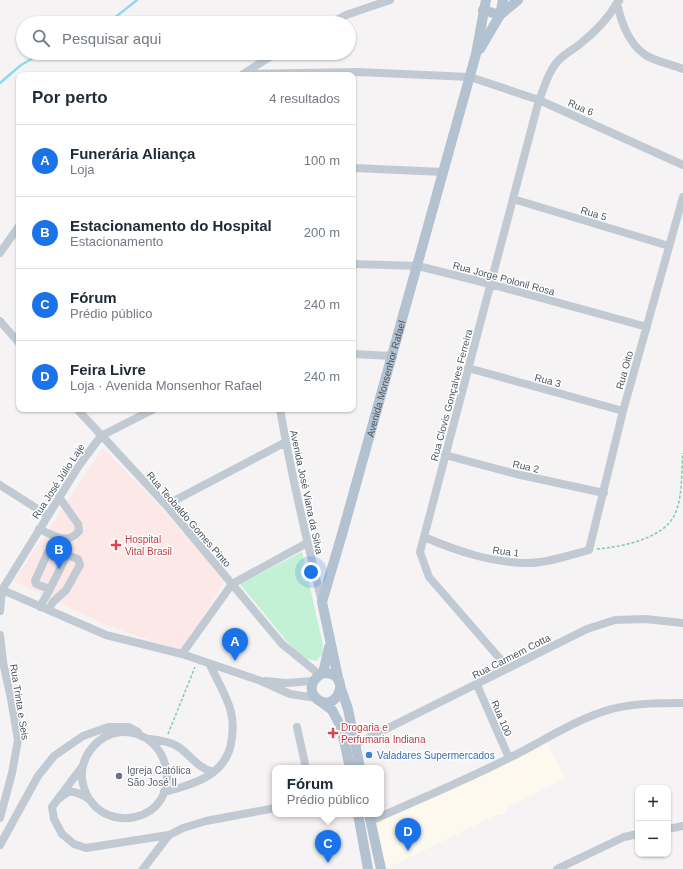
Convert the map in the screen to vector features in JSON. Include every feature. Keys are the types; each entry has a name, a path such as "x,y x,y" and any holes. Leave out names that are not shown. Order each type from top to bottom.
{"main road":[{"path":"500,15 503,0"},
{"path":"476,54 500,15 518,0"},
{"path":"476,54 485,5 500,15"},
{"name":"Avenida Monsenhor Rafael","path":"360,765 348,709 340,685 329,641 322,602 393,356 476,54"},
{"path":"329,641 327,658 312,690 318,700 332,710 337,717 341,727 349,765"},
{"path":"318,700 325,702 334,700 340,693 340,685 332,675 319,676"},
{"path":"359,817 368,869"},
{"path":"370,818 382,869"}],"street":[{"path":"344,16 390,0"},
{"path":"618,1 619,12 625,30 633,43 648,56 683,69"},
{"name":"Rua Clovis Gonçalves Ferreira","path":"508,668 429,577 420,552 539,100 552,70 560,59 601,25 610,15 618,1"},
{"path":"243,72 264,60"},
{"name":"Rua 6","path":"356,72 470,77 539,100 682,164"},
{"path":"356,168 444,172"},
{"name":"Rua Oito","path":"589,550 623,411 683,197"},
{"name":"Rua 5","path":"513,198 669,246"},
{"path":"0,252 16,230"},
{"name":"Rua Jorge Polonil Rosa","path":"356,264 418,266 647,327"},
{"path":"0,321 16,340"},
{"path":"356,354 393,356"},
{"name":"Rua 3","path":"468,368 623,411"},
{"name":"Rua Teobaldo Gomes Pinto","path":"80,412 166,505 282,644 319,676"},
{"name":"Rua José Júlio Laje","path":"1,589 80,464 101,436 148,412"},
{"name":"Avenida José Viana da Silva","path":"281,412 307,543 322,602"},
{"path":"166,505 286,442"},
{"name":"Rua 2","path":"445,455 516,474 604,493"},
{"path":"0,486 47,515"},
{"path":"39,529 56,537 68,539 74,537 79,531 78,524 59,497"},
{"name":"Rua 1","path":"424,537 453,549 493,560 515,562 529,563 551,560 589,550"},
{"path":"182,654 232,584 307,543"},
{"path":"44,609 66,590 80,565 78,559 52,550 48,552 35,581 36,584 50,589"},
{"path":"44,609 50,589 66,555"},
{"path":"0,611 1,589 106,635 182,654 210,665 261,681 290,694 318,700"},
{"name":"Rua Carmem Cotta","path":"356,744 587,629 615,620 645,619 683,623"},
{"name":"Rua Trinta e Seis","path":"0,635 2,662 11,699 18,740 12,772 0,818"},
{"path":"164,792 201,780 222,765 228,756 233,728 231,712 210,665"},
{"path":"261,681 286,683 319,676"},
{"name":"Rua 100","path":"477,685 509,758"},
{"path":"384,812 509,758 568,727 602,712 624,706 661,703 683,704"},
{"path":"0,845 38,776 54,756 83,736 108,727 129,727 147,739 164,757 167,769 167,780 164,792 157,803 147,812 135,817 122,818 103,812 98,809 89,799 83,783 82,767"},
{"path":"297,727 305,765"},
{"path":"213,772 206,771 197,765 177,746 165,741 147,739 133,733 119,732 106,736 95,744 87,754 82,767 52,807 54,820 62,834 74,844 86,848 169,834 206,821 272,809"},
{"path":"56,800 68,792 74,792 89,799"},
{"path":"671,828 683,826"},
{"path":"143,869 169,834"},
{"path":"557,869 624,837 635,835"}],"path":[{"path":"589,550 604,549 639,541 662,530 670,523 676,514 681,496 683,453"},
{"path":"165,741 198,660"}],"shaded area":[{"name":"Hospital Vital Brasil","path":"103,448 163,510 225,581 182,651 106,625 14,581"},
{"path":"545,739 565,778 508,807 503,815 496,815 386,869 371,821 379,817 384,817 384,815"}],"green space":[{"path":"302,552 323,645 322,655 316,661 307,659 294,650 240,584"}],"waterway":[{"path":"117,16 137,0"},
{"path":"0,83 21,65 30,60"}],"place":[{"name":"Hospital Vital Brasil","path":"116,545"},
{"name":"Estacionamento do Hospital","path":"59,569"},
{"name":"Funerária Aliança","path":"235,661"},
{"name":"Drogaria e Perfumaria Indiana","path":"333,733"},
{"name":"Valadares Supermercados","path":"369,755"},
{"name":"Igreja Católica São José II","path":"119,776"},
{"name":"Feira Livre","path":"408,851"},
{"name":"Fórum","path":"328,863"}]}
